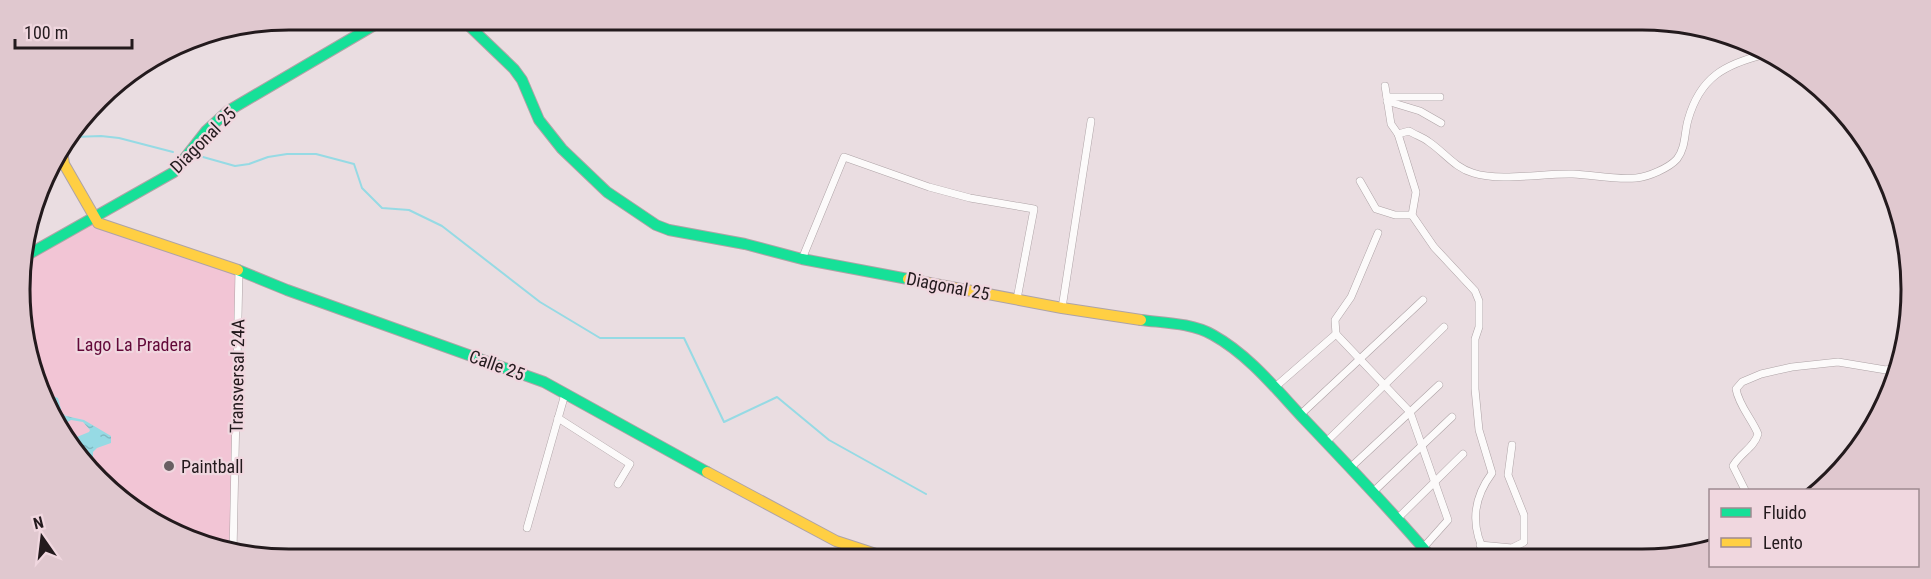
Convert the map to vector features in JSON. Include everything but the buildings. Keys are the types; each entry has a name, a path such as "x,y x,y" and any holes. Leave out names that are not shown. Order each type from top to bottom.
{"street":[{"name":"Diagonal 25","path":"351,39 357,30"},
{"name":"Diagonal 25","path":"33,252 174,172 190,156 211,127 228,111 366,30"},
{"name":"Diagonal 25","path":"473,30 514,69 522,80 539,120 562,149 607,192 656,225 669,230 745,244 802,259 1062,308 1209,331 1274,388 1423,548"},
{"path":"1398,134 1409,131 1429,142 1450,161 1473,173 1502,177 1570,174 1636,178 1651,174 1674,162 1682,152 1686,141 1688,121 1695,103 1714,74 1737,61 1755,57"},
{"path":"1385,86 1391,124 1398,134 1416,192 1412,215 1434,247 1475,291 1479,301 1479,327 1475,339 1475,389 1479,430 1492,473"},
{"path":"1387,99 1440,97"},
{"path":"1387,99 1420,111 1441,123"},
{"path":"1062,308 1091,121"},
{"path":"802,259 844,156 929,188 1034,209 1017,299"},
{"path":"64,162 93,217"},
{"path":"1360,181 1376,209 1395,215 1412,215"},
{"name":"Calle 25","path":"93,217 98,223 239,270 287,290 544,382 836,541 861,549"},
{"path":"1378,233 1351,297 1335,320 1336,334 1410,412 1448,520 1423,548"},
{"name":"Transversal 24A","path":"233,543 239,270"},
{"path":"1300,415 1423,300"},
{"path":"1326,442 1444,327"},
{"path":"1274,388 1336,334"},
{"path":"1744,489 1733,466 1737,458 1756,440 1758,434 1738,398 1736,389 1742,382 1777,370 1838,362 1888,369"},
{"path":"1350,468 1439,386"},
{"path":"526,528 565,394"},
{"path":"1373,492 1452,417"},
{"path":"558,418 630,464 618,484"},
{"path":"1480,545 1512,548 1524,542 1524,515 1508,475 1512,445"},
{"path":"1397,519 1463,454"},
{"path":"1492,473 1508,475"},
{"path":"1482,549 1476,529 1475,510 1492,473"}],"green space":[{"name":"Lago La Pradera","path":"93,217 239,270 233,543 190,529 145,505 118,485 94,461 74,434 50,389 35,340 30,290 33,252"}],"water":[{"path":"53,396 58,398 62,413 66,416 84,420 111,436 111,443 97,448 93,452 95,462 76,437 90,430 83,422 71,420 67,422 57,404"}],"waterway":[{"path":"80,137 119,138 173,152"},
{"path":"203,157 235,166 287,154 316,154 354,164 362,188 382,208 409,210 442,226 540,302 600,338 684,338 724,422 777,397 829,440 926,494"}],"traffic: fast":[{"path":"33,252 174,172 206,131 228,111 366,30"},
{"path":"473,30 514,69 522,80 539,120 562,149 607,192 656,225 669,230 745,244 802,259 908,279"},
{"path":"238,270 287,290 544,382 707,472"},
{"path":"1141,320 1196,328 1213,335 1238,352 1272,385 1424,549"}],"traffic: slow":[{"path":"64,162 98,223 238,270"},
{"path":"908,279 1062,308 1141,320"},
{"path":"707,472 836,541 861,549"}],"place":[{"name":"Paintball","path":"169,466"}]}
